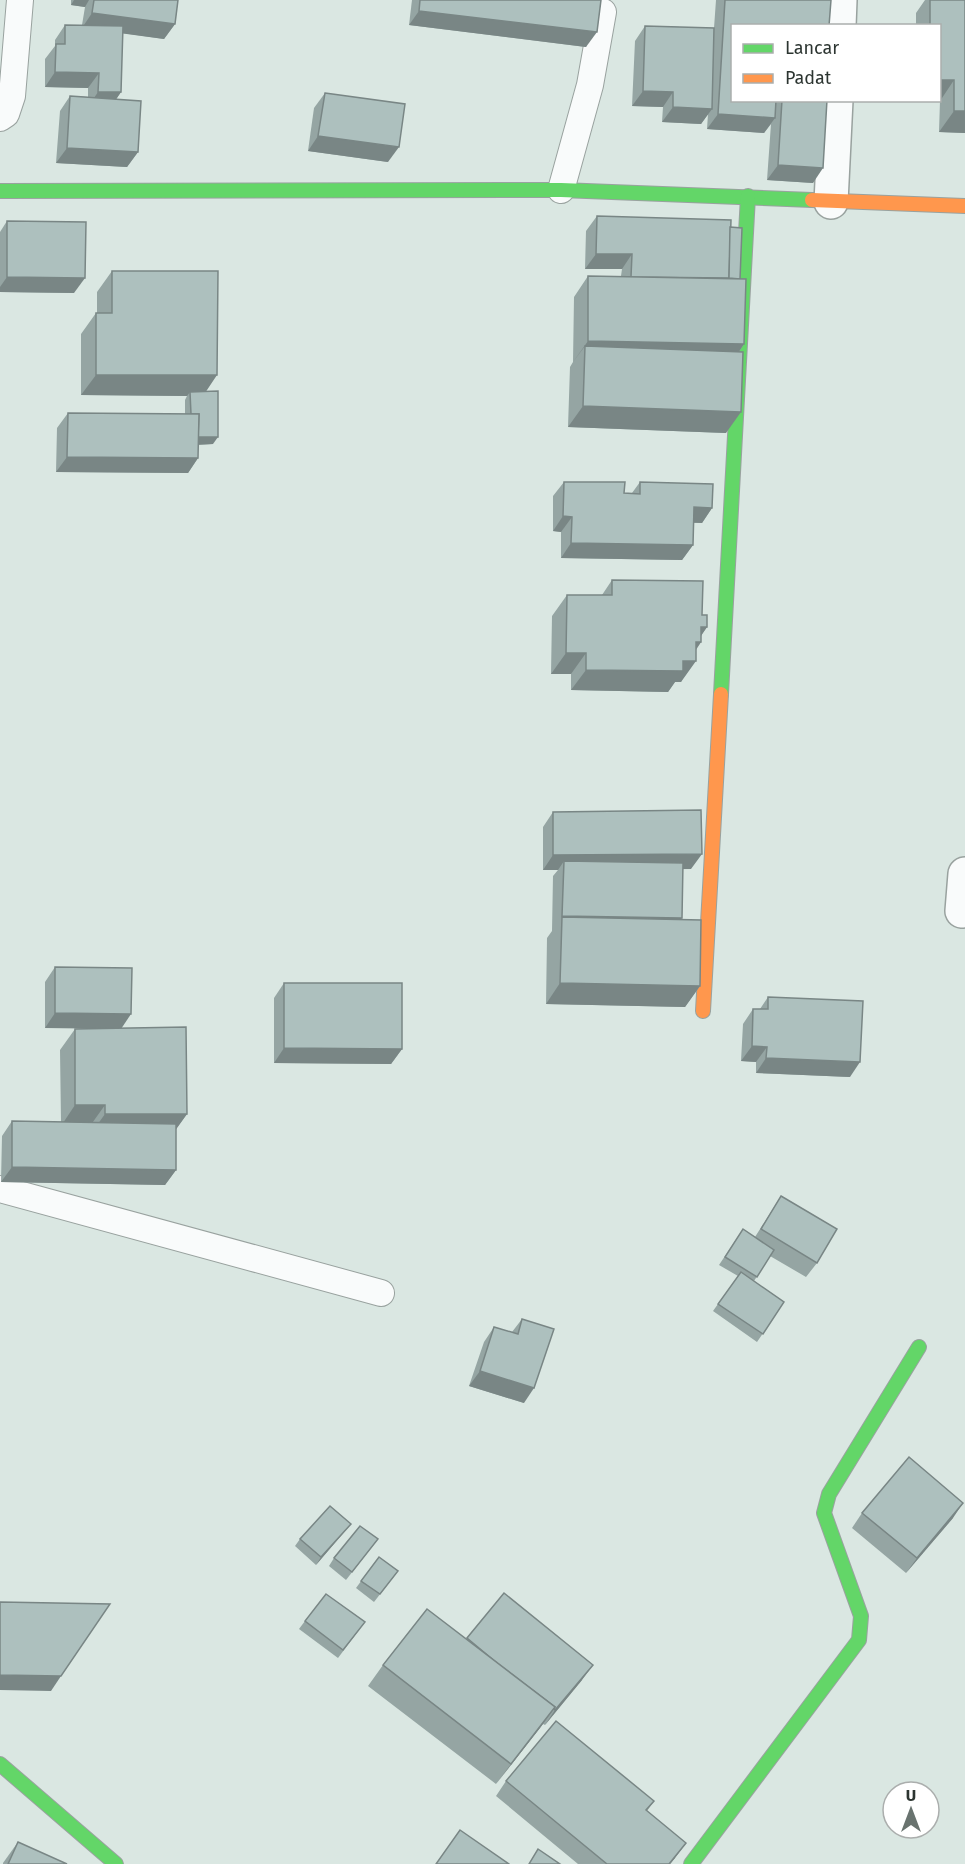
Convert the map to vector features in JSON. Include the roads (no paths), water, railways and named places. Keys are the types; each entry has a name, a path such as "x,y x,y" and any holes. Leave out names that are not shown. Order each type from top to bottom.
{"street":[{"path":"839,24 840,0"},
{"path":"831,202 836,102"},
{"path":"0,191 561,190 965,206"},
{"path":"703,1011 748,196"},
{"path":"962,911 965,874"},
{"path":"692,1864 859,1640 861,1616 824,1513 829,1494 920,1347"},
{"path":"0,1764 116,1864"}],"lane":[{"path":"0,118 6,114 12,96 20,0"},
{"path":"561,190 590,85 603,12"},
{"path":"0,1189 381,1293"}]}
